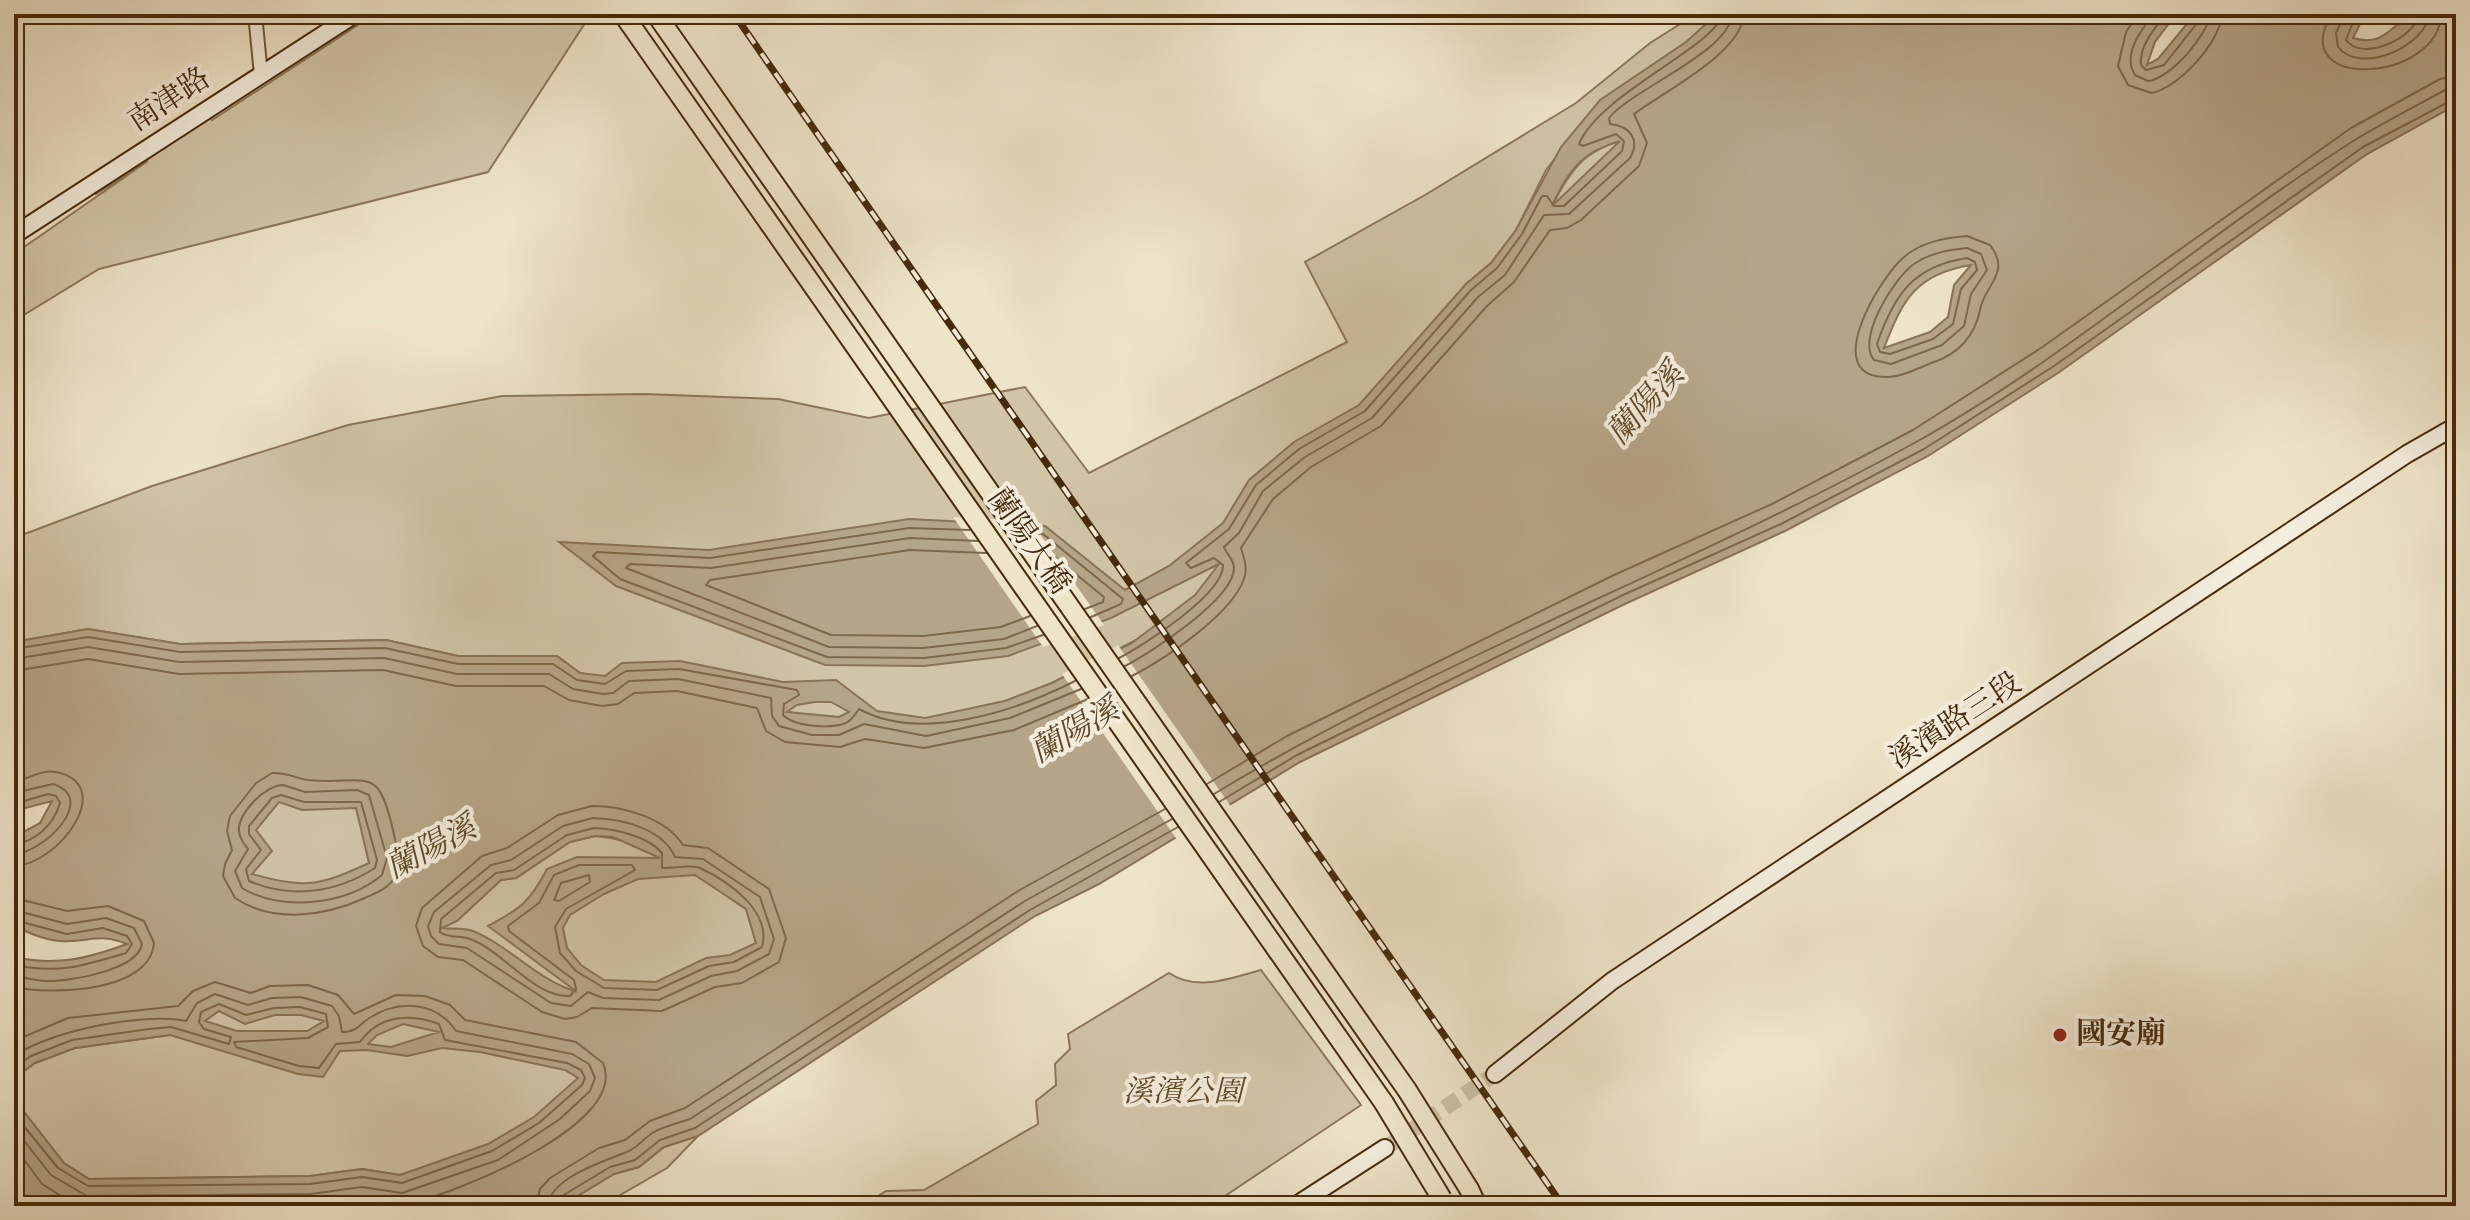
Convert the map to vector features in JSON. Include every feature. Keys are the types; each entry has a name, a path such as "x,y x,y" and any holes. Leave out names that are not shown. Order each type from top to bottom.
{"main road":[{"name":"蘭陽大橋","path":"623,14 1384,1103 1444,1202"},
{"name":"蘭陽大橋","path":"656,14 1407,1090 1477,1206"}],"street":[{"path":"255,14 261,75"},
{"name":"南津路","path":"14,235 355,14"},
{"name":"溪濱路三段","path":"1495,1074 1612,981 2407,454 2456,426"},
{"path":"1295,1206 1385,1148"}],"green space":[{"path":"375,14 591,14 488,172 99,269 14,321 14,254 148,161 96,194 93,186 208,114 212,120"},
{"path":"1696,14 1742,14 1577,130 1546,170 1516,230 1491,263 1466,284 1193,611 1052,683 1005,701 927,719 816,717 580,673 557,656 458,656 386,640 180,644 88,629 14,642 14,538 152,486 348,425 502,396 644,394 778,399 869,418 1025,387 1089,473 1347,342 1305,262 1425,195 1576,103 1650,43"},
{"path":"1622,140 1550,209 1564,184 1586,158"},
{"path":"484,782 305,914 177,820 198,803"},
{"path":"595,836 615,839 655,853 746,909 756,943 747,965 659,988 581,993 557,986 492,942 440,928 457,921 501,880 516,878 570,842"},
{"name":"溪濱公園","path":"1261,970 1361,1105 1210,1206 863,1206 886,1191 924,1190 1038,1124 1036,1101 1056,1085 1055,1064 1070,1049 1068,1034 1169,973 1180,979 1203,983"},
{"path":"257,1005 607,1027 550,1131 400,1175 362,1169 310,1176 89,1179 64,1163 14,1099 14,1078 35,1063 75,1048 170,1035 219,1011"},
{"path":"698,1136 667,1168 601,1206 561,1206 614,1174 639,1167 664,1147"}],"water":[{"name":"蘭陽溪","path":"1717,14 2176,14 2155,42 2147,65 2158,59 2195,14 2365,14 2353,38 2365,40 2382,37 2408,17 2417,14 2456,14 2456,105 2367,154 2058,373 1928,456 1785,531 1627,603 1300,762 1099,884 1035,916 698,1136 664,1147 639,1167 614,1174 561,1206 14,1206 14,1099 64,1163 89,1179 310,1176 362,1169 400,1175 488,1144 534,1117 578,1078 565,1070 480,1052 442,1048 407,1056 367,1050 340,1051 323,1077 298,1074 170,1035 75,1048 35,1063 14,1078 14,957 44,961 71,960 127,944 105,938 56,941 14,926 14,837 40,823 52,801 14,811 14,642 88,629 180,644 386,640 458,656 557,656 580,673 605,676 622,663 680,661 783,682 836,680 877,711 925,718 1005,701 1052,683 1132,643 1195,595 1219,564 1111,618 1008,656 924,666 825,665 616,586 559,542 709,550 909,519 1045,526 1125,590 1169,566 1223,523 1249,480 1294,442 1359,405 1466,284 1491,263 1516,230 1561,147 1600,100 1686,42","holes":["1620,141 1552,206 1564,182 1578,164 1596,151","1971,265 1954,285 1948,317 1930,332 1884,348 1906,302 1914,291 1937,275","815,702 831,702 849,712 839,717 787,712 797,705","279,802 302,810 356,808 369,863 337,877 312,883 286,882 252,874 272,851 256,830","595,836 613,837 660,858 577,857 547,869 523,904 488,926 577,992 549,980 473,931 442,928 457,921 501,880 516,878 570,842","695,875 746,909 756,943 730,955 706,958 656,982 604,980 581,965 567,948 563,928 570,915 604,894 638,879","219,1011 245,1024 275,1015 301,1015 324,1021 307,1031 237,1031 205,1021","403,1024 439,1032 391,1047 368,1044 377,1035"]}],"pier":[{"path":"953,517 1031,521 1104,625 1043,647"},
{"path":"1118,645 1232,808 1178,841 1062,674"}],"tunnel":[{"path":"1385,1148 1495,1074"}],"railway":[{"path":"734,14 1563,1206"}],"place":[{"name":"國安廟","path":"2060,1035"}]}
